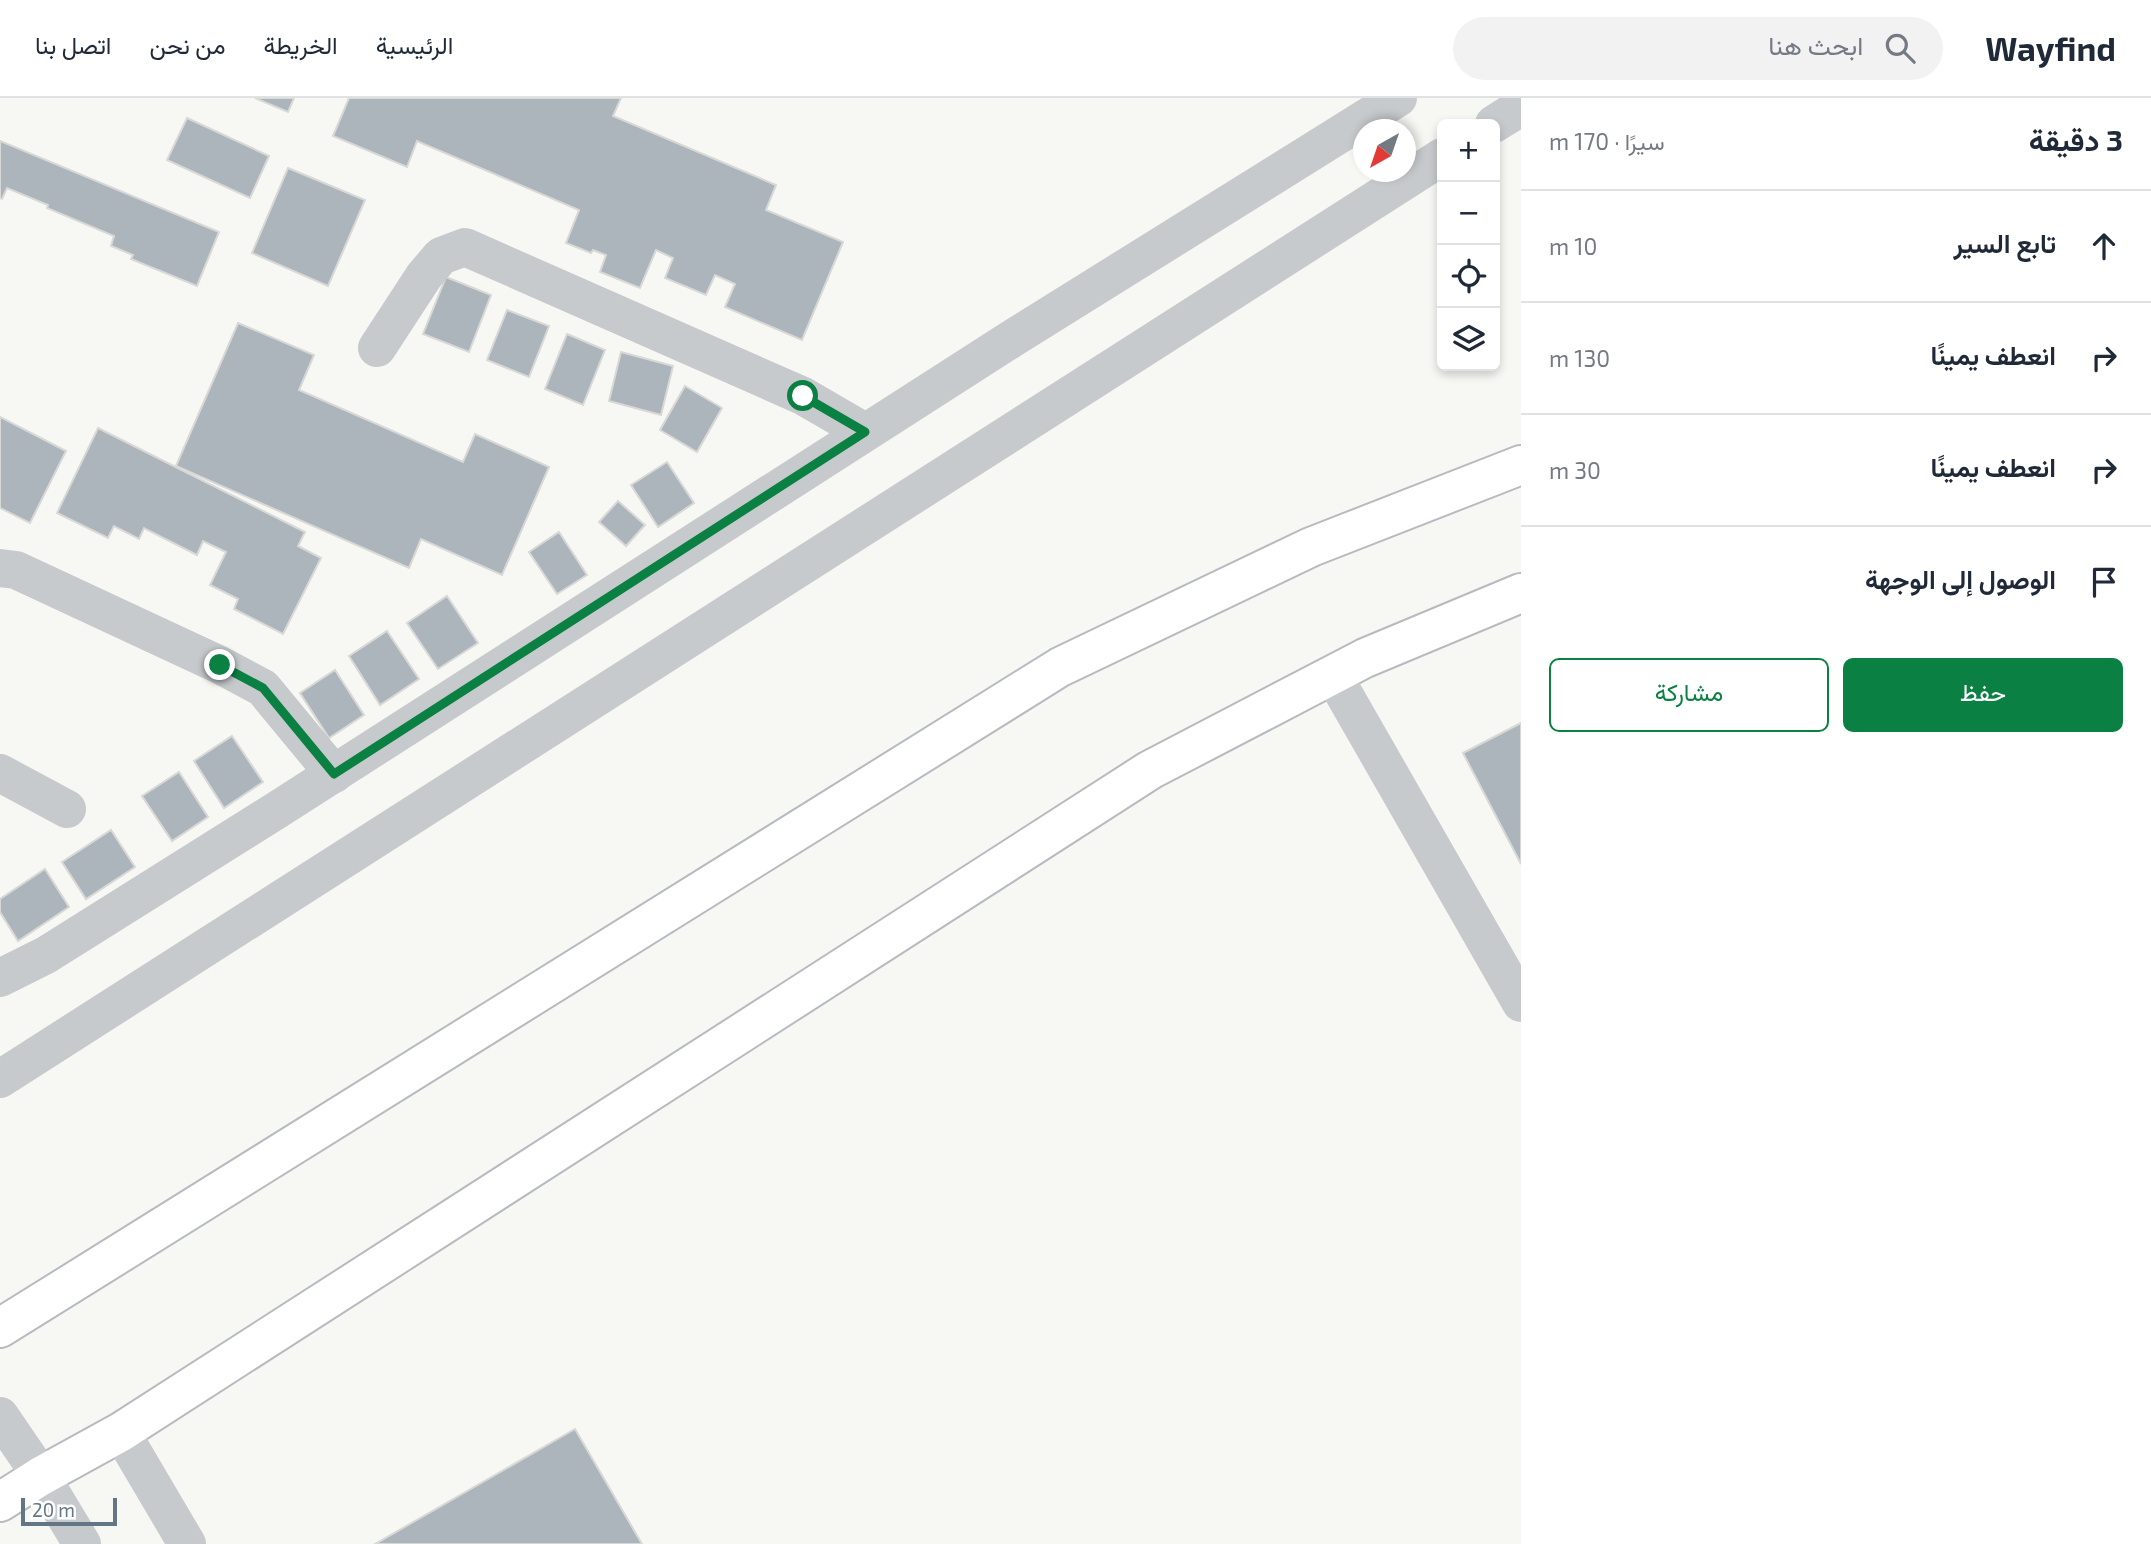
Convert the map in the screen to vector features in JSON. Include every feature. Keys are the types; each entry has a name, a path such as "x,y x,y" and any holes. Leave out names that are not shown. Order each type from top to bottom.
{"main road":[{"path":"0,1328 1060,667 1311,547 1521,465"},
{"path":"0,1502 121,1432 1150,770 1365,658 1521,593"}],"street":[{"path":"0,978 46,955 334,774 865,432 1398,98"},
{"path":"1500,120 1521,107"},
{"path":"0,1079 1437,160"},
{"path":"377,348 424,276 441,256 465,247 803,396 865,432"},
{"path":"0,568 16,570 220,665 263,688 334,774"},
{"path":"1333,675 1521,1003"},
{"path":"0,773 67,808"},
{"path":"0,1416 41,1476 82,1544"},
{"path":"121,1432 187,1544"}],"building":[{"path":"255,98 294,98 288,112"},
{"path":"349,98 621,98 613,116 776,185 766,210 843,242 802,340 725,307 735,284 715,275 706,295 665,278 673,258 656,250 640,288 600,272 606,255 593,250 591,253 566,243 579,210 417,141 407,167 333,136"},
{"path":"187,118 269,156 250,198 167,160"},
{"path":"0,141 219,232 197,286 131,259 133,255 111,246 114,236 47,208 48,205 7,188 2,199 0,198"},
{"path":"288,168 365,200 328,286 252,253"},
{"path":"446,277 491,295 469,352 423,334"},
{"path":"507,310 549,326 529,377 487,360"},
{"path":"238,323 314,355 299,390 463,462 475,434 549,467 502,575 421,539 409,568 176,466"},
{"path":"567,334 605,350 583,405 545,389"},
{"path":"621,352 673,366 661,415 609,401"},
{"path":"685,386 722,408 697,452 660,430"},
{"path":"0,417 66,451 30,523 0,508"},
{"path":"98,428 305,532 298,546 321,558 283,634 234,609 238,599 210,585 226,552 203,541 197,555 144,528 139,539 114,526 108,538 57,513"},
{"path":"667,462 694,503 658,527 631,485"},
{"path":"618,501 645,525 626,546 599,522"},
{"path":"559,532 587,575 557,594 529,552"},
{"path":"447,596 478,643 438,669 407,623"},
{"path":"387,631 419,679 380,705 349,656"},
{"path":"335,670 364,715 329,738 300,693"},
{"path":"1521,723 1521,864 1463,753"},
{"path":"232,736 263,782 224,808 194,761"},
{"path":"179,772 208,817 172,841 142,796"},
{"path":"111,830 135,867 86,899 62,862"},
{"path":"45,869 69,907 18,941 0,912 0,899"},
{"path":"575,1429 642,1544 375,1544"}],"route":[{"path":"220,665 263,688 334,774 865,432 803,396"}]}
